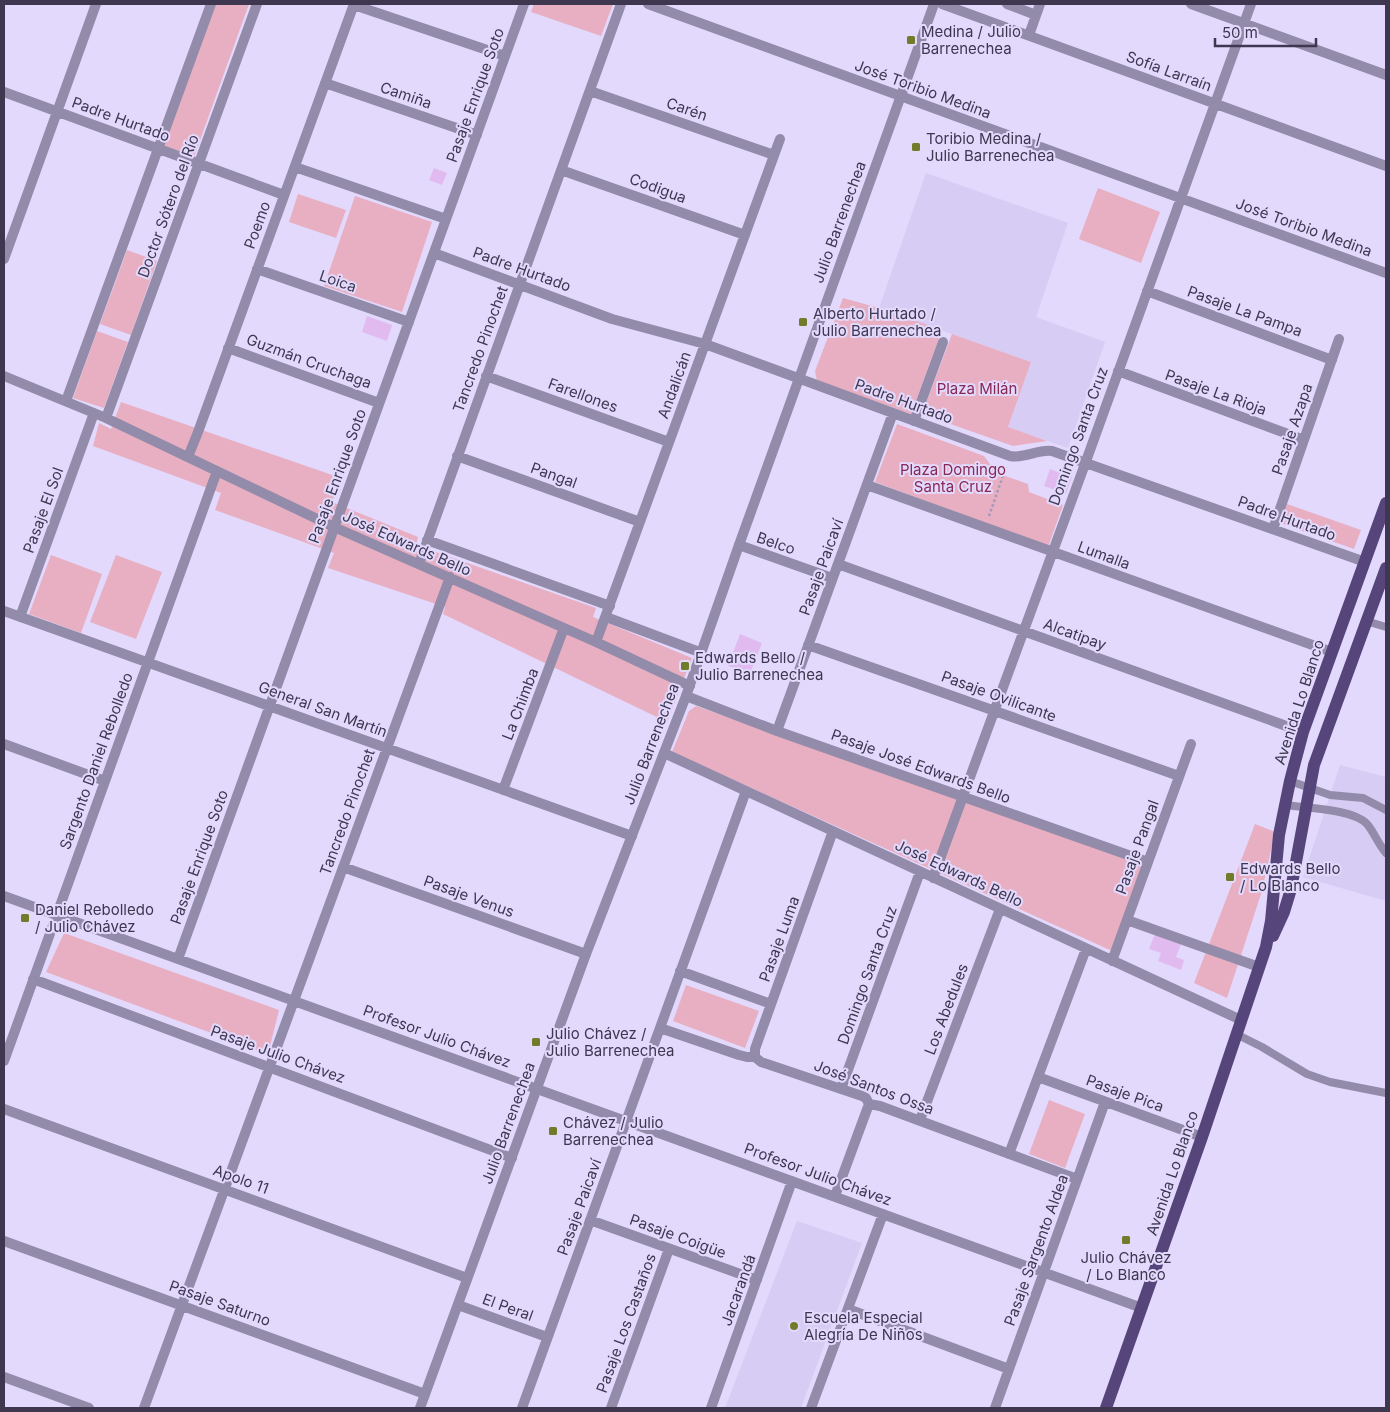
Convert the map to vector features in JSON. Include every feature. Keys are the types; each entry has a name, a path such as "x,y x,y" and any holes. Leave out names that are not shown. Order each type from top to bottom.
{"main road":[{"name":"Avenida Lo Blanco","path":"1106,1408 1202,1137 1266,947 1271,921 1279,835 1290,781 1303,732 1386,503"},
{"name":"Avenida Lo Blanco","path":"1266,947 1276,931 1292,889 1314,765 1366,622 1384,582 1386,568"}],"street":[{"path":"4,258 96,4"},
{"name":"Doctor Sótero del Río","path":"66,401 210,4"},
{"name":"Doctor Sótero del Río","path":"106,418 257,4"},
{"path":"354,4 505,56"},
{"name":"Poemo","path":"188,457 354,4"},
{"name":"Pasaje Enrique Soto","path":"178,959 524,4"},
{"name":"Tancredo Pinochet","path":"419,564 621,4"},
{"name":"José Toribio Medina","path":"648,4 1386,273"},
{"name":"Julio Barrenechea","path":"420,1408 586,954 690,686 798,378 934,4"},
{"name":"Sofía Larraín","path":"942,4 1386,166"},
{"path":"1007,4 1036,14"},
{"path":"1029,35 1040,4"},
{"path":"1191,4 1386,75"},
{"name":"Domingo Santa Cruz","path":"933,878 1251,4"},
{"name":"Camiña","path":"325,83 477,134"},
{"name":"Carén","path":"590,90 774,156"},
{"name":"Padre Hurtado","path":"4,92 284,195"},
{"name":"Andalicán","path":"596,642 780,139"},
{"path":"295,167 446,219"},
{"name":"Codigua","path":"561,170 745,235"},
{"name":"Padre Hurtado","path":"434,253 612,319 705,344 1010,456 1023,456 1037,452 1052,451 1365,562"},
{"name":"Loica","path":"257,269 409,322"},
{"name":"Pasaje La Pampa","path":"1147,291 1332,360"},
{"name":"Pasaje Azapa","path":"1273,529 1339,340"},
{"path":"914,421 944,342"},
{"name":"Guzmán Cruchaga","path":"228,348 380,403"},
{"name":"Pasaje La Rioja","path":"1118,371 1304,440"},
{"name":"José Edwards Bello","path":"4,376 106,418 334,527 596,642 690,686"},
{"name":"Farellones","path":"486,376 669,442"},
{"name":"Pasaje El Sol","path":"20,617 94,413"},
{"name":"Pasaje Paicaví","path":"777,730 893,413"},
{"name":"Pangal","path":"457,456 640,522"},
{"name":"Sargento Daniel Rebolledo","path":"4,1061 217,471"},
{"name":"Lumalla","path":"867,485 1332,652"},
{"name":"José Edwards Bello","path":"427,540 610,606"},
{"name":"Belco","path":"739,545 832,578"},
{"name":"Alcatipay","path":"838,564 1303,732"},
{"name":"Tancredo Pinochet","path":"144,1408 450,578"},
{"name":"General San Martín","path":"4,611 632,836"},
{"path":"606,617 702,653"},
{"name":"La Chimba","path":"503,790 564,628"},
{"name":"Pasaje Ovilicante","path":"808,644 1179,776"},
{"name":"Pasaje José Edwards Bello","path":"686,696 1148,862"},
{"path":"4,744 105,781"},
{"name":"Pasaje Pangal","path":"1112,961 1191,744"},
{"name":"José Edwards Bello","path":"664,753 1241,1020"},
{"name":"Pasaje Paicaví","path":"522,1408 746,791"},
{"name":"Pasaje Luma","path":"755,1057 755,1049 833,831"},
{"name":"Pasaje Venus","path":"343,867 586,954"},
{"name":"Domingo Santa Cruz","path":"841,1089 920,872"},
{"name":"Profesor Julio Chávez","path":"4,896 1142,1308"},
{"name":"Los Abedules","path":"920,1120 1000,909"},
{"path":"1127,920 1259,968"},
{"path":"1009,1154 1086,949"},
{"path":"680,971 771,1004"},
{"name":"Pasaje Julio Chávez","path":"34,979 512,1158"},
{"name":"José Santos Ossa","path":"660,1028 739,1055 755,1057 761,1062 862,1096 866,1098 869,1104 877,1104 1078,1179"},
{"name":"Pasaje Pica","path":"1038,1077 1202,1137"},
{"name":"Pasaje Sargento Aldea","path":"995,1408 1105,1102"},
{"path":"835,1196 869,1104"},
{"name":"Apolo 11","path":"4,1109 468,1278"},
{"name":"Jacarandá","path":"711,1408 792,1181"},
{"path":"811,1408 883,1214"},
{"name":"Pasaje Coigüe","path":"590,1220 757,1280"},
{"name":"Pasaje Saturno","path":"4,1241 425,1394"},
{"name":"Pasaje Los Castaños","path":"611,1408 669,1249"},
{"name":"El Peral","path":"458,1305 548,1337"},
{"path":"848,1309 1009,1369"},
{"path":"4,1377 89,1408"}],"lane":[{"path":"1366,622 1386,627"},
{"path":"1290,781 1330,795 1363,798 1386,810"},
{"path":"1285,805 1330,810 1357,817 1367,824 1380,847 1386,853"},
{"path":"1236,1034 1307,1074 1330,1082 1386,1093"}],"path":[{"path":"985,527 1010,456"}],"shaded area":[{"path":"926,173 1068,223 1036,317 1105,342 1068,448 1008,427 1031,362 879,308"},
{"path":"1340,765 1386,777 1386,901 1303,877"},
{"name":"Escuela Especial Alegría De Niños","path":"797,1221 862,1243 801,1408 725,1408"}],"green space":[{"path":"216,4 249,4 194,157 164,146"},
{"path":"534,4 613,4 601,36 531,12"},
{"path":"1098,188 1160,212 1141,263 1079,239"},
{"path":"298,194 346,210 336,238 289,222"},
{"path":"355,196 432,222 402,312 324,286"},
{"path":"127,250 157,261 131,335 100,324"},
{"path":"843,298 879,308 942,330 911,414 817,381 815,371"},
{"path":"97,331 128,342 104,408 73,398"},
{"name":"Plaza Milán","path":"952,334 1031,362 1008,427 1047,441 1013,446 922,414"},
{"path":"121,402 341,478 332,502 418,537 416,545 596,608 593,617 692,658 667,722 443,614 445,607 328,568 334,553 215,510 221,493 93,446 99,423 111,429"},
{"name":"Plaza Domingo Santa Cruz","path":"897,424 984,456 997,473 1028,484 1029,492 1063,505 1048,547 875,482"},
{"path":"1287,504 1361,530 1354,549 1280,523"},
{"path":"51,555 102,574 81,633 29,614"},
{"path":"116,555 162,572 136,639 90,622"},
{"path":"696,706 1144,863 1112,951 672,752 689,711"},
{"path":"1255,824 1275,832 1262,891 1227,998 1194,983"},
{"path":"64,933 279,1010 268,1054 46,972"},
{"path":"686,985 759,1011 745,1048 673,1021"},
{"path":"1049,1100 1085,1114 1065,1168 1029,1154"}],"building":[{"path":"434,168 447,173 442,185 429,180"},
{"path":"367,316 392,325 387,341 362,332"},
{"path":"1050,469 1072,477 1066,494 1044,486"},
{"path":"740,634 762,643 750,674 728,666"},
{"path":"1155,934 1181,944 1176,957 1184,960 1181,970 1158,961 1161,953 1149,949"}],"place":[{"name":"Medina / Julio Barrenechea","path":"911,40"},
{"name":"Toribio Medina / Julio Barrenechea","path":"916,147"},
{"name":"Alberto Hurtado / Julio Barrenechea","path":"803,322"},
{"name":"Edwards Bello / Julio Barrenechea","path":"685,666"},
{"name":"Edwards Bello / Lo Blanco","path":"1230,877"},
{"name":"Daniel Rebolledo / Julio Chávez","path":"25,918"},
{"name":"Julio Chávez / Julio Barrenechea","path":"536,1042"},
{"name":"Chávez / Julio Barrenechea","path":"553,1131"},
{"name":"Julio Chávez / Lo Blanco","path":"1126,1240"},
{"name":"Escuela Especial Alegría De Niños","path":"794,1326"}]}
